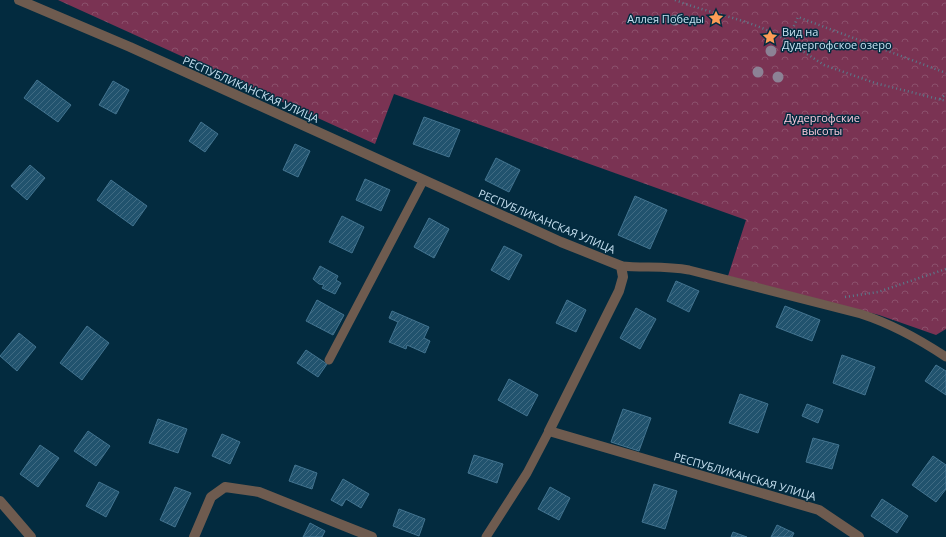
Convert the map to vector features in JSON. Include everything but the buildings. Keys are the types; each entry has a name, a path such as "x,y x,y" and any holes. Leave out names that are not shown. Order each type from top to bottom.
{"street":[{"name":"РЕСПУБЛИКАНСКАЯ УЛИЦА","path":"19,0 130,47 424,181 561,242 620,266 623,277 619,291 550,431 819,510 859,537"},
{"path":"194,537 211,497 225,487 259,492 372,537"},
{"path":"0,501 31,537"}],"lane":[{"path":"329,360 424,181"},
{"path":"620,266 642,268 664,266 689,270 861,314 882,320 915,337 946,357"},
{"path":"486,537 527,473 550,431"}],"path":[{"path":"675,0 716,14 752,22 772,31 824,65 888,87 946,101"},
{"path":"787,41 798,17 946,73"},
{"path":"940,99 946,94"},
{"path":"843,298 878,292 946,269"}],"green space":[{"name":"Дудергофские высоты","path":"58,0 946,0 946,329 936,335 879,315 728,276 746,220 394,94 375,144"}],"place":[{"name":"Аллея Победы","path":"716,18"},
{"name":"Вид на Дудергофское озеро","path":"770,37"}]}
